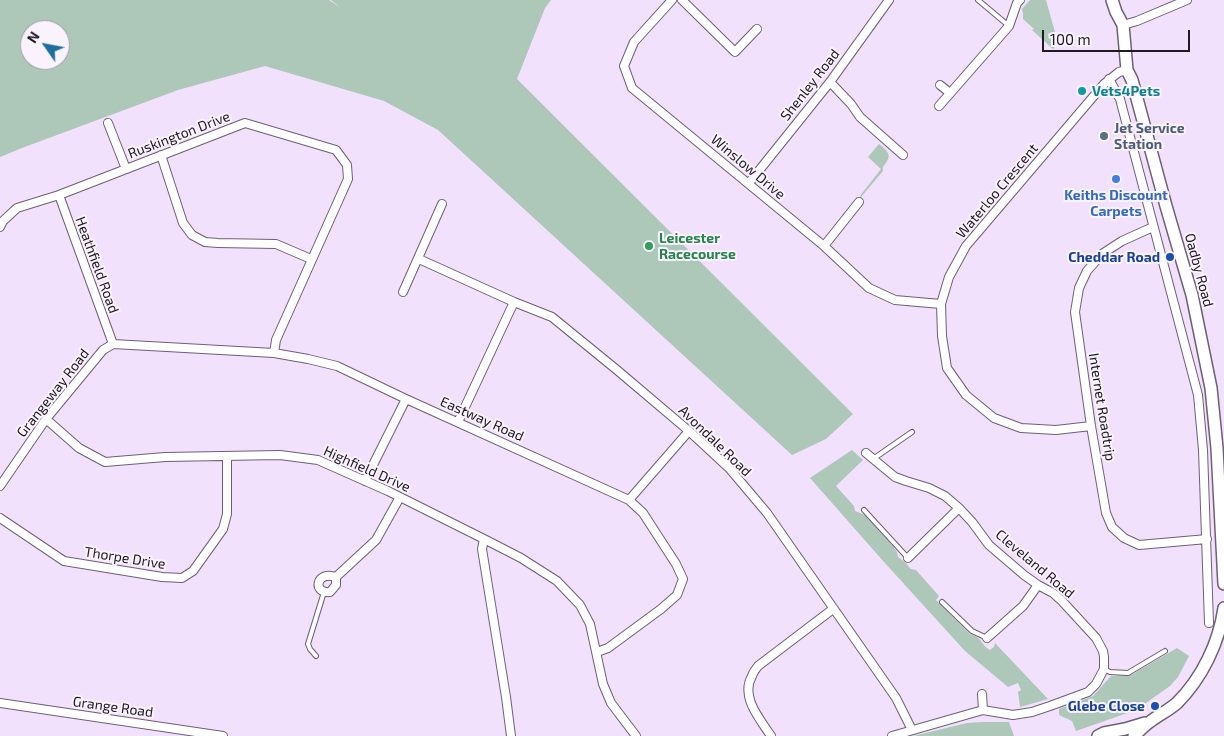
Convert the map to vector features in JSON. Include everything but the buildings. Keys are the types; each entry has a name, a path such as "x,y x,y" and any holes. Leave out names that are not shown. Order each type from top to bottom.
{"main road":[{"name":"Oadby Road","path":"1112,0 1123,25 1127,70 1132,80 1192,295 1211,388 1221,468 1224,584"},
{"path":"1134,736 1149,722 1175,704 1192,686 1210,656 1222,625 1224,608"},
{"path":"1098,736 1149,722"}],"street":[{"name":"Winslow Drive","path":"672,0 634,42 624,66 632,88 824,246 869,288 895,300 941,304"},
{"path":"682,0 735,52 757,29"},
{"path":"1123,25 1187,0"},
{"name":"Shenley Road","path":"749,183 830,82 885,1"},
{"path":"939,106 1009,26 1017,1"},
{"name":"Waterloo Crescent","path":"1091,426 1056,430 1020,428 994,418 966,395 947,368 942,336 941,304 949,277 966,246 1109,79 1119,72 1127,70"},
{"path":"1109,79 1120,99 1198,394 1203,450 1209,623"},
{"path":"830,82 851,104 860,117 904,155"},
{"path":"940,85 950,93"},
{"path":"108,124 126,169"},
{"name":"Ruskington Drive","path":"0,227 3,221 17,208 59,195 244,124 336,150 347,165 348,180 276,340 274,353"},
{"path":"161,156 182,222 192,235 205,242 276,244 311,259"},
{"name":"Heathfield Road","path":"59,195 113,344"},
{"path":"824,246 859,202"},
{"path":"403,292 442,204"},
{"name":"Internet Roadtrip","path":"1153,227 1122,240 1102,254 1087,271 1079,288 1076,312 1091,426 1106,513 1112,527 1124,538 1139,545 1207,539"},
{"name":"Avondale Road","path":"419,259 552,317 618,370 729,468 766,513 896,698 912,730"},
{"path":"458,422 514,302"},
{"name":"Eastway Road","path":"113,344 274,353 338,366 406,399 629,500 643,513 676,564 683,579 678,595 662,609 608,648 597,652"},
{"name":"Grangeway Road","path":"0,486 46,419 103,350 113,344"},
{"path":"365,480 406,399"},
{"name":"Highfield Drive","path":"46,419 79,448 105,462 165,457 280,455 318,460 365,480 521,558 558,581 580,605 590,624 603,684 611,702 636,736"},
{"path":"629,500 688,431"},
{"name":"Cleveland Road","path":"866,452 895,477 945,496 972,522 989,545 1024,575 1053,593 1062,601 1096,638 1103,651 1104,669"},
{"name":"Thorpe Drive","path":"0,518 64,561 162,578 182,578 193,571 223,529 227,514 227,456"},
{"path":"336,577 328,575 321,578 319,582 321,590 330,592 334,588 336,577 376,540 400,497"},
{"path":"908,558 959,508"},
{"path":"484,539 482,550 511,736"},
{"path":"988,638 1023,606 1038,585"},
{"path":"771,736 750,703 748,692 751,677 758,666 833,609"},
{"path":"892,736 983,710 1013,715 1032,712 1088,692 1096,684 1104,669"},
{"path":"982,694 983,710"},
{"name":"Grange Road","path":"0,703 223,736"}],"lane":[{"path":"978,0 1009,26"},
{"path":"873,459 912,432"},
{"path":"864,510 908,558"},
{"path":"316,656 308,644 324,592"},
{"path":"942,602 972,631 988,638"},
{"path":"1104,669 1110,672 1128,673 1165,651"}],"green space":[{"path":"0,0 329,0 341,8 331,0 551,0 545,8 517,79 853,414 826,439 792,455 438,130 384,101 265,66 178,90 0,157"},
{"path":"1030,0 1046,0 1058,43 1053,49 1023,19 1022,9"},
{"path":"879,144 886,150 889,157 888,160 883,167 883,171 861,197 881,169 868,157"},
{"path":"852,450 863,460 836,486 854,506 855,511 865,515 891,544 898,557 911,569 916,570 939,596 936,600 970,634 977,637 990,650 994,647 995,643 1048,699 1020,707 1018,692 1021,690 1018,683 1008,687 965,651 810,478"},
{"path":"1177,648 1189,656 1178,677 1170,686 1136,710 1076,731 1072,721 1059,715 1059,709 1093,696 1111,676 1131,675"},
{"path":"1009,722 1014,736 913,736 967,723"}],"place":[{"name":"Vets4Pets","path":"1082,91"},
{"name":"Jet Service Station","path":"1104,136"},
{"name":"Keiths Discount Carpets","path":"1116,179"},
{"name":"Leicester Racecourse","path":"649,246"},
{"name":"Cheddar Road","path":"1170,257"},
{"name":"Glebe Close","path":"1155,706"}]}
